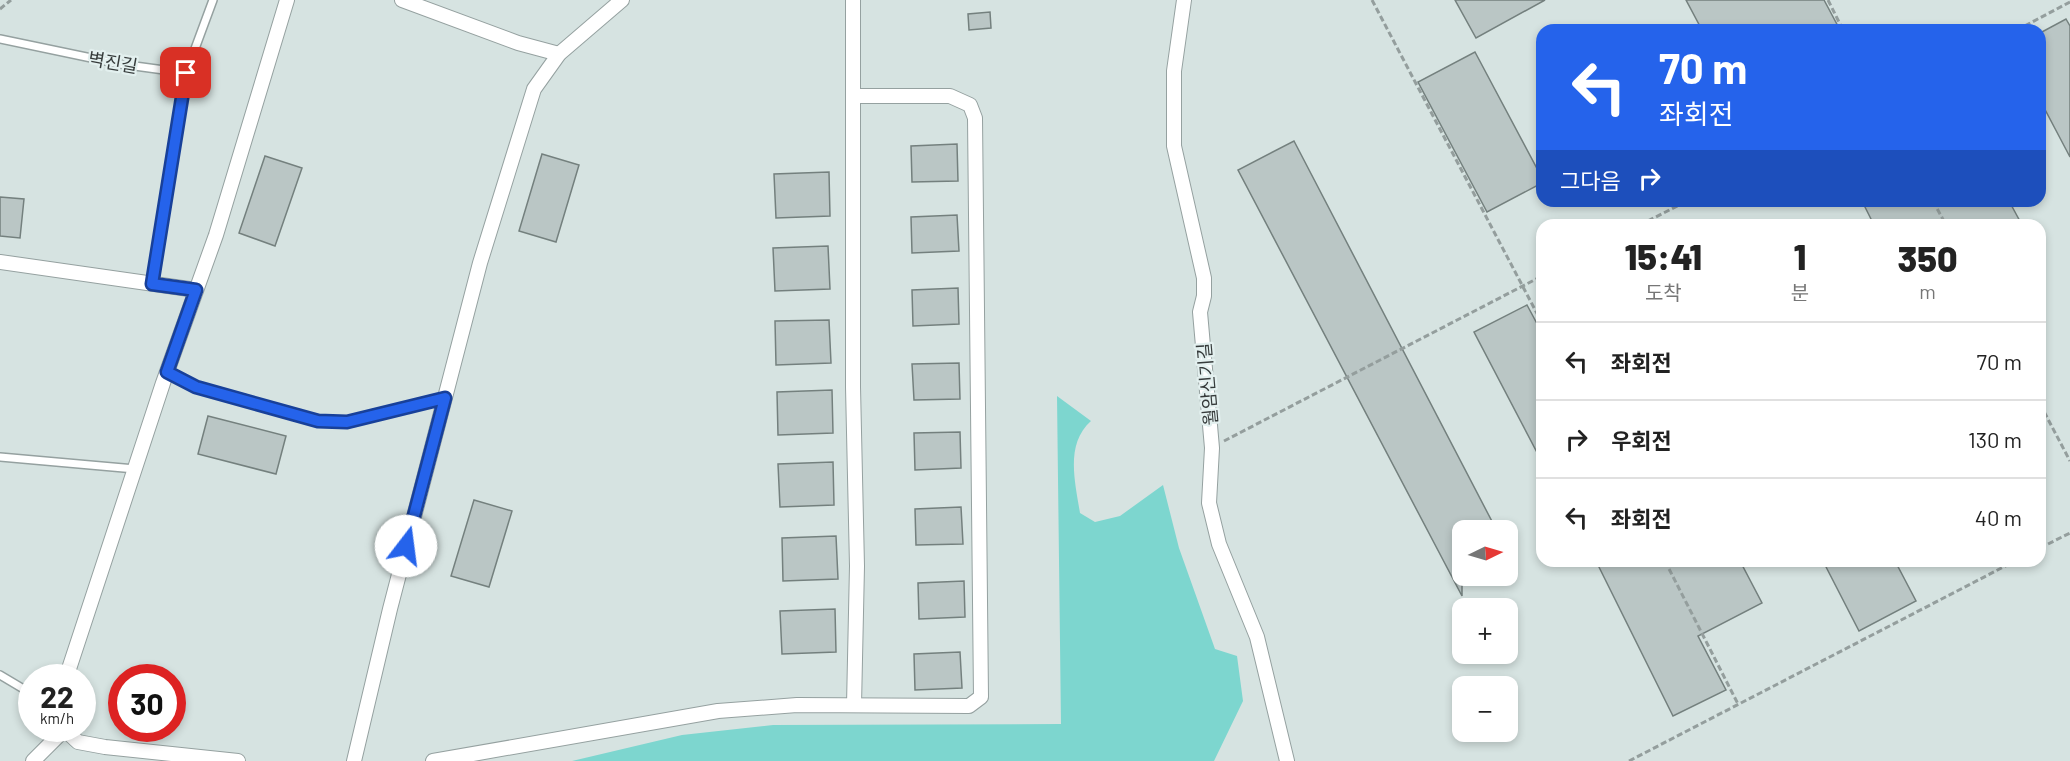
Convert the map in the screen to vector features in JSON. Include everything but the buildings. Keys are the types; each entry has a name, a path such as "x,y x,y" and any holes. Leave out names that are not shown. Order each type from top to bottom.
{"street":[{"path":"71,664 167,372 216,235 287,0"},
{"path":"402,0 518,43 559,54"},
{"path":"354,761 390,609 480,263 534,89 559,54 622,0"},
{"path":"853,0 855,96 853,387 857,566 854,705"},
{"name":"월암신기길","path":"1184,0 1174,71 1174,146 1204,278 1204,296 1200,312 1212,448 1209,503 1219,544 1257,637 1287,761"},
{"path":"433,761 718,711 797,705 969,706 981,697 975,118 970,105 950,96 855,96"},
{"path":"0,262 196,290"},
{"path":"33,761 51,742"},
{"path":"78,742 238,761"}],"lane":[{"path":"152,284 186,73 213,0"},
{"name":"벽진길","path":"0,39 120,64 186,73"},
{"path":"167,372 196,387 318,421 347,422 445,398"},
{"path":"0,457 135,469"},
{"path":"0,675 18,686"}],"path":[{"path":"0,9 11,0"},
{"path":"1372,0 1536,312"},
{"path":"1828,0 1840,24"},
{"path":"2028,24 2070,2"},
{"path":"1652,219 1675,207"},
{"path":"1212,448 1536,279"},
{"path":"2046,415 2070,461"},
{"path":"2046,545 2070,533"},
{"path":"1668,567 1738,704"},
{"path":"1629,761 2003,567"}],"shaded area":[{"path":"1057,396 1091,421 1083,430 1075,452 1074,476 1080,513 1095,522 1120,516 1163,485 1179,548 1215,649 1237,656 1243,701 1214,761 572,761 682,735 773,725 1061,724"}],"route":[{"path":"186,73 152,284 196,290 167,372 196,387 318,421 347,422 445,398 406,546"}]}
